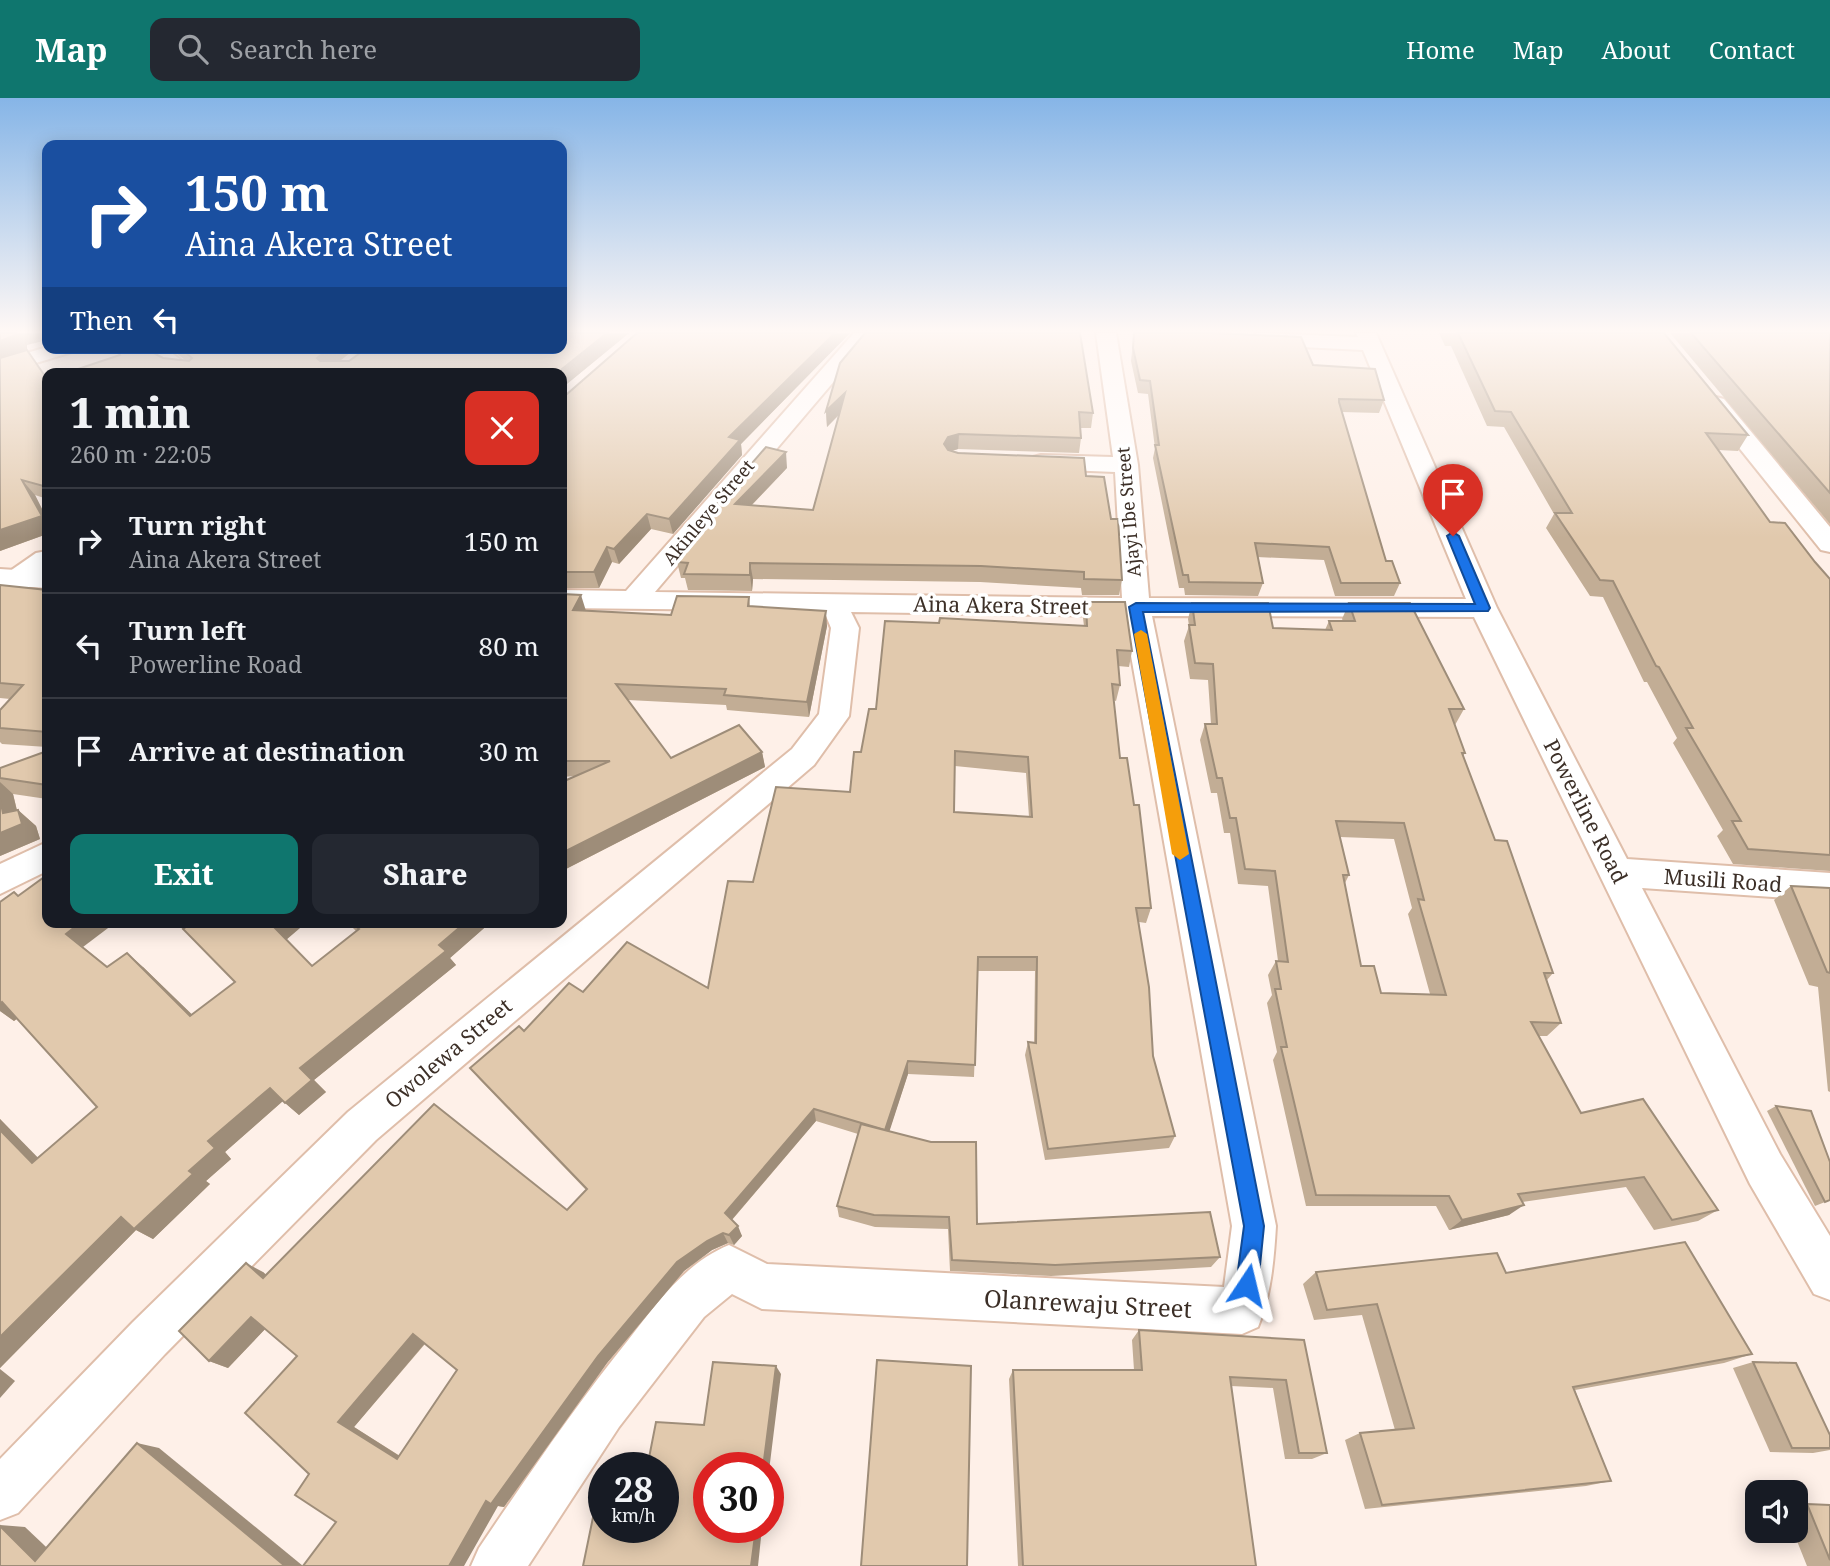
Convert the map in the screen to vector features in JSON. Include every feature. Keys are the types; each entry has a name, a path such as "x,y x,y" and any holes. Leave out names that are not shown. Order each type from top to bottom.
{"street":[{"name":"Akinleye Street","path":"635,598 806,402"},
{"name":"Ajayi Ibe Street","path":"1116,402 1126,465 1136,607"},
{"name":"Powerline Road","path":"1396,402 1483,608 1765,1169 1830,1278"},
{"path":"1713,402 1830,544"},
{"path":"1022,461 1126,465"},
{"path":"6,583 42,563"},
{"path":"6,583 42,580"},
{"name":"Aina Akera Street","path":"567,599 1136,607 1483,608"},
{"name":"Owolewa Street","path":"0,1495 149,1338 362,1126 803,757 834,716 845,628 833,602"},
{"name":"Olanrewaju Street","path":"497,1566 602,1410 688,1301 729,1267 762,1286 1242,1311 1252,1260 1254,1226 1136,607"},
{"path":"0,880 42,858"},
{"name":"Musili Road","path":"1617,872 1830,887"}],"building":[{"path":"0,402 42,402 42,486 22,480 42,516 0,530"},
{"path":"567,402 765,402 729,437 740,440 669,519 647,514 614,549 607,547 594,572 567,572"},
{"path":"829,402 836,402 826,411"},
{"path":"843,402 1091,402 1093,413 1079,412 1081,438 959,434 948,437 944,444 948,450 958,453 1084,458 1086,476 1104,477 1111,519 1118,519 1122,580 1084,579 1084,572 981,566 750,563 750,575 684,574 688,563 677,562 689,536 766,447 786,452 735,504 813,510"},
{"path":"1153,402 1339,402 1386,561 1392,561 1400,583 1341,583 1329,547 1255,543 1263,583 1189,582 1188,575 1183,575 1155,445 1159,445"},
{"path":"1490,402 1720,402 1748,435 1706,433 1770,522 1785,523 1830,579 1830,855 1748,849 1732,821 1741,821 1686,728 1693,728 1656,666 1613,581 1600,580 1555,513 1572,513 1511,412 1495,411"},
{"path":"1751,402 1830,402 1830,493"},
{"path":"0,585 42,589 42,732 0,728 0,710 23,685 0,683"},
{"path":"567,594 581,595 573,610 671,615 677,596 749,597 748,606 826,611 807,702 724,695 726,689 616,684 671,758 739,725 762,752 567,850 567,780 610,761 567,761"},
{"path":"1086,602 1125,602 1132,651 1117,650 1120,685 1112,684 1120,758 1127,758 1134,805 1139,805 1151,908 1136,908 1149,987 1153,1056 1175,1136 1048,1149 1028,1042 1036,1043 1037,957 978,957 975,1065 908,1061 885,1130 814,1109 725,1213 738,1226 729,1235 723,1233 707,1241 677,1262 598,1356 491,1504 486,1501 449,1566 303,1566 336,1522 295,1495 309,1474 245,1413 297,1356 251,1317 209,1361 179,1331 246,1263 263,1278 434,1104 567,1210 587,1189 470,1068 519,1026 524,1031 569,983 583,992 627,942 708,988 728,881 753,882 776,787 850,792 854,752 861,752 869,709 876,709 885,621 939,623 940,618 1087,626","holes":["955,751 1028,757 1032,817 954,812","413,1334 457,1370 397,1459 338,1422"]},
{"path":"1192,603 1268,603 1273,628 1332,630 1329,621 1355,621 1349,603 1410,603 1464,709 1449,709 1465,753 1462,753 1495,840 1507,841 1553,973 1544,973 1561,1023 1531,1022 1581,1113 1643,1099 1718,1210 1672,1220 1644,1177 1518,1194 1524,1205 1462,1220 1449,1196 1316,1195 1281,1047 1287,1047 1275,989 1281,989 1276,961 1288,962 1275,871 1245,869 1236,818 1230,818 1222,778 1217,778 1205,724 1217,724 1213,664 1195,663 1189,625 1195,625","holes":["1336,821 1404,823 1424,900 1418,899 1446,995 1381,993 1374,966 1361,966 1343,875 1349,875"]},
{"path":"42,753 42,784 0,778 0,768"},
{"path":"0,799 3,813 18,810 22,824 0,833"},
{"path":"42,879 42,928 74,928 66,934 107,967 127,953 190,1016 235,982 184,928 275,928 312,966 358,928 459,928 439,945 446,951 300,1068 312,1080 285,1103 270,1088 208,1141 215,1148 189,1171 193,1174 134,1229 121,1217 0,1337 0,1130 32,1163 97,1107 2,1002 0,1004 0,902 14,892 18,896"},
{"path":"1791,886 1830,888 1830,973 1827,972"},
{"path":"1776,1106 1811,1111 1830,1162 1830,1200 1825,1202"},
{"path":"861,1124 931,1142 976,1142 977,1224 1210,1212 1220,1257 1055,1265 952,1260 949,1217 874,1215 837,1206"},
{"path":"1685,1242 1752,1354 1573,1387 1611,1481 1382,1505 1360,1433 1414,1428 1377,1304 1327,1310 1316,1272 1497,1253 1506,1273"},
{"path":"1139,1330 1304,1340 1327,1453 1299,1453 1286,1380 1230,1377 1256,1566 1023,1566 1013,1370 1142,1370"},
{"path":"877,1360 971,1366 967,1566 861,1566"},
{"path":"713,1362 776,1366 765,1452 693,1452 693,1543 754,1543 751,1566 583,1566 588,1542 679,1543 679,1452 650,1452 656,1422 704,1425"},
{"path":"1753,1362 1796,1363 1830,1435 1830,1448 1792,1448"},
{"path":"137,1443 285,1566 0,1566 0,1526 35,1561"},
{"path":"1808,1504 1830,1505 1830,1560 1808,1506"}],"slow traffic":[{"path":"1141,634 1180,854"}],"route":[{"path":"1247,1285 1254,1226 1182,864 1136,607 1483,608 1453,536"}]}
